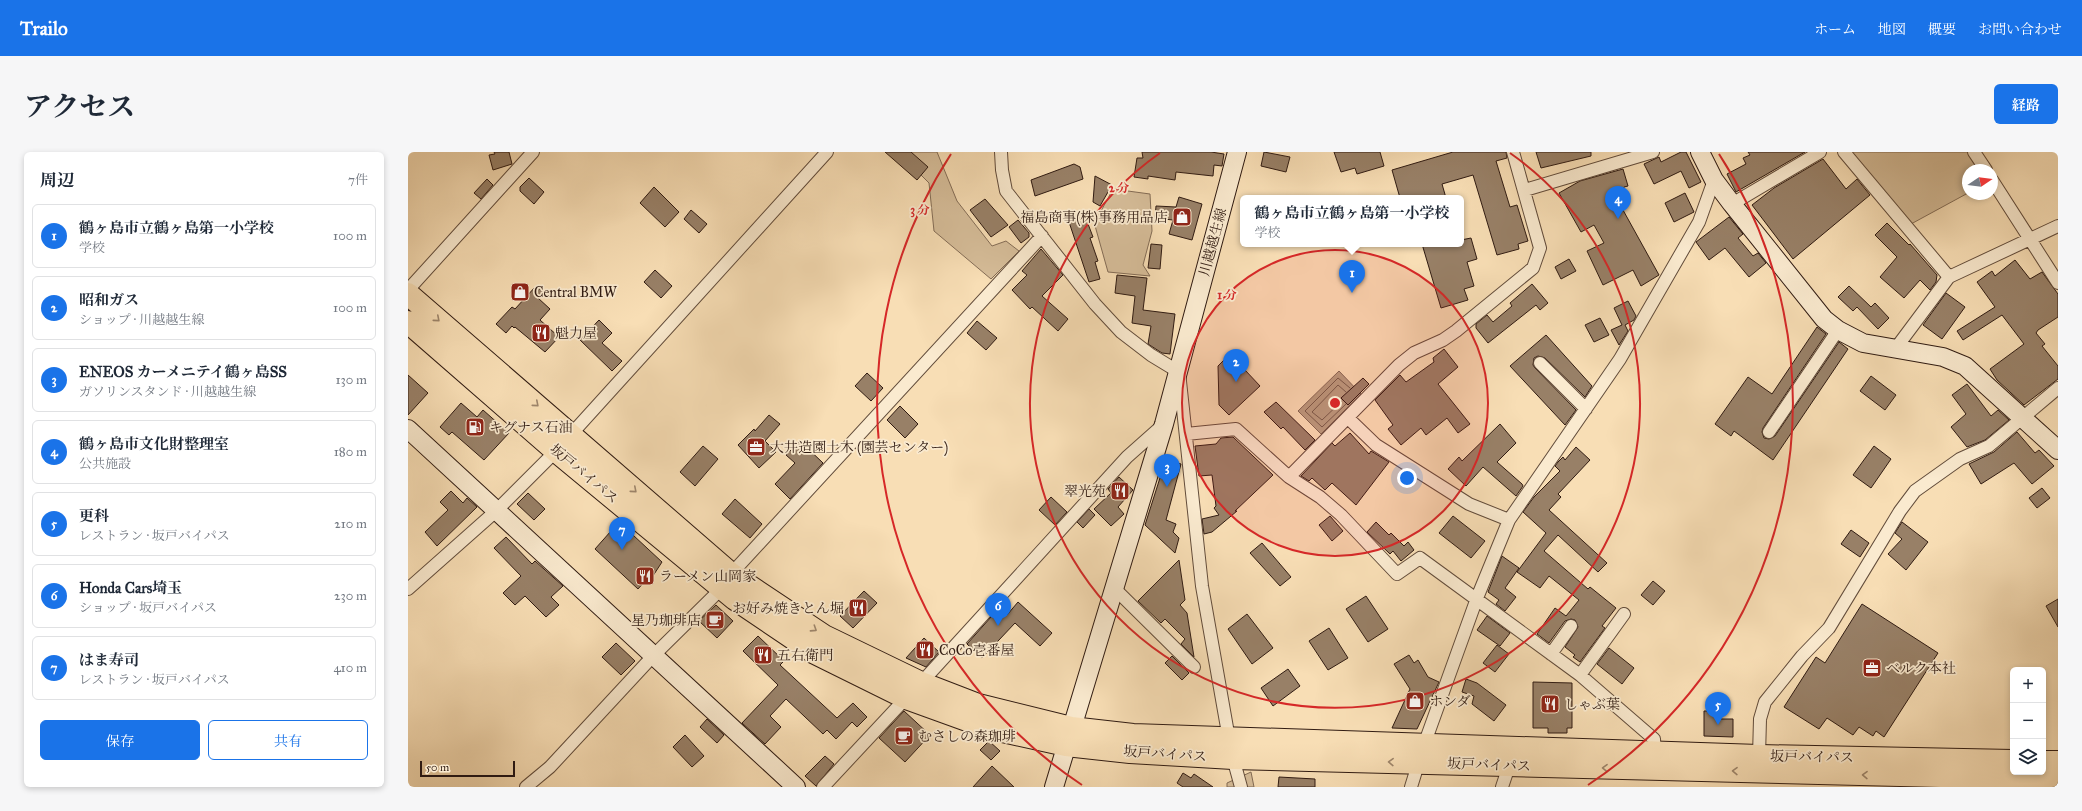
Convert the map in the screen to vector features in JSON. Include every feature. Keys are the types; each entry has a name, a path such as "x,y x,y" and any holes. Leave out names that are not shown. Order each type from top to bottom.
{"highway":[{"name":"坂戸バイパス","path":"408,294 571,434 726,581 735,599 815,653 906,698 989,728 1069,737 1133,735 1231,748 1421,754 1655,752 1759,756 2010,761"},
{"name":"坂戸バイパス","path":"408,322 556,451 726,581 824,636 921,683 1069,737"},
{"name":"坂戸バイパス","path":"1421,754 1508,766 2058,779"},
{"path":"2046,762 2058,762"}],"street":[{"path":"408,290 534,152"},
{"path":"408,589 496,511 556,451 827,152"},
{"path":"1001,152 1002,170 1006,191 1095,304 1121,332 1151,355 1179,372 1202,586 1231,748 1241,787"},
{"name":"川越越生線","path":"1069,737 1179,372 1237,152"},
{"path":"1289,477 1399,365 1414,353 1443,340 1456,331 1534,268 1540,248 1525,190 1513,152"},
{"path":"1525,190 1653,152"},
{"path":"1700,152 1714,180 1824,319 1838,330 1863,343 1943,357 1965,366 2058,450"},
{"path":"1732,204 1820,152"},
{"path":"1844,152 1950,277"},
{"path":"1974,152 1982,164"},
{"path":"1411,787 1421,754 1477,598 1509,520 1620,359 1699,222 1714,180"},
{"path":"1998,190 2058,283"},
{"path":"1896,348 1950,277 2058,226"},
{"path":"526,787 550,767 653,656 726,581 1042,236"},
{"path":"1769,432 1838,330"},
{"path":"1540,363 1586,409"},
{"path":"1759,756 1760,719 1765,702 1802,656 1829,628 1900,510 1915,491 1960,459 1989,446 2058,388"},
{"path":"1348,418 1376,445 1469,504 1509,520"},
{"path":"921,683 1127,457 1164,424"},
{"path":"1186,434 1236,429 1289,477 1320,497 1341,515 1397,574 1420,558 1477,598 1580,676 1654,739 1655,752"},
{"path":"410,436 496,511 796,787"},
{"path":"1114,588 1194,667"},
{"path":"1580,676 1624,614"},
{"path":"1551,654 1571,626"},
{"path":"823,787 906,698"},
{"path":"1054,787 1069,737"},
{"path":"1502,787 1508,766"}],"shaded area":[{"path":"898,152 937,152 957,201 992,246 1006,241 1019,251 991,279 934,231 929,183"},
{"path":"1849,152 1969,152 1976,164 1962,164 1962,196 1911,224"},
{"path":"1113,189 1150,194 1152,231 1143,265 1150,276 1108,272 1092,215 1101,211"},
{"path":"1251,772 1254,787 1227,787 1227,783"}],"water":[{"path":"1339,371 1361,394 1321,434 1298,411"}],"building":[{"path":"494,152 509,152 512,164 493,170 489,155 495,154"},
{"path":"885,152 911,152 928,167 917,180"},
{"path":"1142,152 1211,152 1224,154 1222,166 1214,165 1213,176 1176,172 1175,180 1148,176 1148,179 1134,177 1137,158 1143,158"},
{"path":"1264,152 1290,157 1286,172 1261,166"},
{"path":"1334,152 1380,152 1384,166 1357,174 1355,168 1341,172"},
{"path":"1453,152 1506,152 1507,158 1496,161 1510,207 1517,205 1528,241 1518,244 1519,249 1497,255 1473,175 1442,184 1445,195 1399,195 1392,170"},
{"path":"1536,152 1591,152 1591,156 1541,168"},
{"path":"1681,152 1686,152 1701,182 1689,188 1681,171 1654,184 1644,164 1659,157 1661,162"},
{"path":"1748,152 1805,152 1736,192 1727,174 1746,164 1743,158 1750,155"},
{"path":"1823,159 1846,189 1857,179 1870,195 1793,259 1752,205 1774,188"},
{"path":"1074,164 1080,167 1083,179 1035,196 1031,180"},
{"path":"1623,169 1628,186 1624,187 1618,201 1659,275 1641,286 1633,270 1603,285 1587,251 1604,243 1594,225 1581,232 1559,193 1580,181"},
{"path":"1095,176 1112,185 1100,206 1093,202"},
{"path":"529,178 544,192 534,204 520,191 520,187"},
{"path":"487,179 493,185 481,199 474,193"},
{"path":"654,187 679,212 665,227 640,203"},
{"path":"1685,193 1694,212 1674,222 1665,203"},
{"path":"1179,197 1202,204 1192,240 1169,234 1173,220 1155,218 1156,206 1176,207"},
{"path":"985,199 1008,225 991,237 970,210"},
{"path":"691,210 707,224 699,233 684,219"},
{"path":"1085,216 1093,237 1090,238 1098,261 1095,262 1100,279 1089,282 1069,222"},
{"path":"1729,217 1743,234 1738,238 1753,256 1758,253 1766,263 1749,277 1725,248 1709,260 1696,242"},
{"path":"1018,220 1029,233 1029,237 1021,243 1009,227"},
{"path":"1887,223 1909,245 1910,244 1937,275 1936,282 1930,290 1920,280 1904,298 1880,277 1897,257 1875,235"},
{"path":"1471,238 1477,259 1467,262 1474,286 1464,289 1468,300 1441,308 1423,247 1464,247 1464,239"},
{"path":"1151,244 1162,245 1160,269 1148,268"},
{"path":"1041,249 1063,275 1042,296 1068,319 1058,331 1032,307 1030,309 1012,290 1027,275 1022,271"},
{"path":"1569,259 1576,271 1561,279 1555,267"},
{"path":"2015,260 2030,279 2042,272 2058,294 2058,317 2038,330 2036,333 2045,344 2042,346 2058,366 2058,379 2024,405 1997,380 1990,369 2024,344 2002,315 1963,340 1957,331 1995,307 1977,282 1992,271 1995,276"},
{"path":"655,270 672,286 661,298 644,282"},
{"path":"1117,275 1147,278 1143,310 1175,314 1170,354 1162,353 1148,344 1151,326 1132,323 1135,296 1115,293"},
{"path":"1532,284 1548,303 1540,310 1536,305 1488,343 1476,328 1476,324 1487,315 1493,322 1512,306 1510,303"},
{"path":"536,286 544,293 538,298 550,309 540,320 559,337 545,352 515,327 514,328 512,326 506,333 496,324 512,307 515,309"},
{"path":"1849,286 1871,307 1875,303 1889,318 1878,329 1857,307 1853,311 1838,297"},
{"path":"1946,293 1965,307 1942,339 1923,325"},
{"path":"1628,301 1636,316 1634,320 1625,325 1628,331 1619,345 1611,330 1622,325 1614,308"},
{"path":"1600,318 1609,335 1594,342 1585,325"},
{"path":"599,320 612,333 602,343 622,361 612,371 580,340"},
{"path":"977,321 997,338 986,350 967,333"},
{"path":"1817,327 1826,334 1763,428 1762,432 1764,438 1769,439 1775,436 1839,342 1848,349 1773,460 1734,431 1731,436 1715,424 1748,377 1772,394"},
{"path":"1546,335 1592,386 1585,397 1545,358 1538,356 1534,358 1533,365 1535,368 1576,410 1565,425 1510,366"},
{"path":"1444,349 1458,367 1438,384 1470,424 1458,433 1447,418 1426,435 1421,428 1401,445 1388,429 1393,425 1375,400 1400,375 1406,382 1434,362 1433,358"},
{"path":"1230,354 1260,386 1229,415 1219,405 1218,366"},
{"path":"867,373 883,388 871,401 855,386"},
{"path":"408,375 428,393 408,415"},
{"path":"1871,376 1896,395 1885,410 1860,391"},
{"path":"1363,378 1369,384 1348,405 1341,398"},
{"path":"1967,384 1991,416 1998,410 2009,420 1985,440 1967,447 1951,427 1966,414 1952,395"},
{"path":"1276,402 1315,440 1305,450 1283,427 1281,429 1264,412"},
{"path":"461,403 477,417 483,410 509,433 484,460 452,432 449,435 440,427"},
{"path":"900,406 918,424 905,438 887,420"},
{"path":"769,415 780,424 765,441 776,452 759,468 738,445 754,429 755,431"},
{"path":"1500,424 1516,443 1497,462 1522,484 1523,486 1516,496 1483,467 1466,486 1448,469 1459,457 1462,461"},
{"path":"2017,432 2035,453 2039,450 2054,466 2032,484 2014,463 1981,484 1969,464 1994,452"},
{"path":"1350,433 1369,454 1371,451 1389,462 1356,505 1332,483 1325,490 1312,478 1309,481 1301,476 1332,443 1335,446"},
{"path":"1233,437 1273,475 1235,511 1237,511 1212,532 1204,534 1202,519 1219,515 1214,508 1216,506 1212,475 1199,476 1195,446 1216,444 1221,438"},
{"path":"800,441 823,463 790,499 775,484 795,463 786,455"},
{"path":"703,446 718,459 695,486 680,472"},
{"path":"1874,446 1891,459 1871,488 1853,475"},
{"path":"1576,447 1590,460 1558,494 1561,497 1549,510 1607,563 1598,572 1558,535 1544,551 1588,589 1590,587 1616,608 1602,626 1605,628 1580,662 1573,657 1575,655 1565,647 1578,627 1575,620 1571,619 1565,621 1549,643 1537,634 1555,608 1566,616 1579,600 1549,576 1540,588 1517,572 1546,533 1523,512 1534,497 1560,471 1555,466 1558,462 1563,457 1565,460"},
{"path":"1166,459 1181,464 1166,520 1176,524 1173,532 1179,538 1175,553 1145,525"},
{"path":"1119,477 1133,490 1118,507 1124,514 1111,526 1094,509 1111,493 1108,489"},
{"path":"2042,488 2050,498 2037,508 2029,498"},
{"path":"451,491 463,503 467,498 477,507 437,546 425,532 448,510 440,502"},
{"path":"528,493 545,509 534,520 517,504"},
{"path":"1051,497 1067,512 1055,525 1039,510"},
{"path":"735,499 762,524 750,538 722,514"},
{"path":"1089,509 1095,515 1083,528 1077,522"},
{"path":"1330,516 1343,531 1332,541 1319,525"},
{"path":"1453,516 1485,541 1471,558 1439,533"},
{"path":"619,522 662,562 649,582 646,580 638,589 595,549"},
{"path":"1376,522 1389,535 1391,533 1404,546 1408,542 1414,550 1401,561 1393,551 1390,554 1367,532"},
{"path":"1902,522 1928,542 1906,570 1888,554 1902,539 1895,533"},
{"path":"1851,530 1869,543 1860,557 1841,544"},
{"path":"506,537 532,564 535,561 563,586 551,597 559,605 546,617 525,596 515,605 503,593 521,576 494,548"},
{"path":"1262,543 1291,577 1280,586 1250,553"},
{"path":"1502,556 1519,568 1505,588 1516,597 1505,611 1496,604 1499,600 1488,592"},
{"path":"1179,560 1185,600 1180,605 1187,613 1194,657 1181,644 1185,639 1165,619 1161,623 1138,601"},
{"path":"1653,581 1665,591 1653,605 1641,595"},
{"path":"864,591 877,603 853,628 840,616"},
{"path":"1366,596 1388,629 1368,642 1346,609"},
{"path":"2058,599 2058,627 2046,606"},
{"path":"1018,602 1052,633 1040,646 1015,623 982,658 967,644 999,608 1007,615"},
{"path":"1862,604 1938,653 1884,737 1876,731 1873,736 1859,727 1853,735 1827,718 1819,729 1784,707 1816,657 1825,663"},
{"path":"716,605 733,621 717,638 699,621"},
{"path":"1247,614 1273,648 1252,664 1228,629"},
{"path":"1487,616 1510,633 1500,646 1477,630"},
{"path":"1329,628 1348,658 1328,670 1309,641"},
{"path":"758,636 784,661 780,665 837,718 853,703 867,717 857,727 852,722 836,739 827,730 823,734 786,699 770,716 781,727 765,744 742,723 778,685 743,651"},
{"path":"924,638 939,652 926,667 906,658"},
{"path":"616,643 635,661 621,675 602,657"},
{"path":"1497,645 1509,654 1495,672 1483,663"},
{"path":"1609,648 1634,668 1622,684 1597,664"},
{"path":"1409,655 1414,663 1418,660 1428,677 1439,682 1417,729 1392,728 1410,689 1394,664"},
{"path":"1172,656 1189,673 1182,680 1165,663"},
{"path":"1288,669 1300,686 1273,706 1261,688"},
{"path":"1466,679 1477,683 1506,705 1494,721 1472,704 1474,696 1462,692"},
{"path":"1533,682 1572,683 1572,728 1567,728 1567,733 1548,733 1548,728 1533,728"},
{"name":"むさしの森珈琲","path":"904,711 930,735 905,762 879,738"},
{"path":"1704,711 1721,711 1721,719 1733,719 1733,737 1704,736"},
{"path":"707,719 724,735 717,743 700,727"},
{"path":"685,735 704,756 692,767 673,747"},
{"path":"989,741 1000,751 991,760 980,750"},
{"path":"825,756 834,764 816,786 805,776"},
{"path":"992,766 1014,787 973,787"},
{"path":"1183,773 1191,778 1194,774 1213,787 1183,787 1177,783"},
{"path":"1279,777 1315,779 1315,787 1278,787"}],"place":[{"name":"福島商事(株)事務用品店","path":"1182,217"},
{"name":"鶴ヶ島市文化財整理室","path":"1618,219"},
{"name":"Central BMW","path":"520,292"},
{"name":"鶴ヶ島市立鶴ヶ島第一小学校","path":"1352,293"},
{"name":"魁力屋","path":"541,333"},
{"name":"昭和ガス","path":"1236,382"},
{"name":"キグナス石油","path":"475,427"},
{"name":"大井造園土木 (園芸センター)","path":"756,447"},
{"name":"ENEOS カーメニテイ鶴ヶ島SS","path":"1167,487"},
{"name":"翠光苑","path":"1120,491"},
{"name":"はま寿司","path":"622,550"},
{"name":"ラーメン山岡家","path":"645,576"},
{"name":"お好み焼きとん堀","path":"858,608"},
{"name":"星乃珈琲店","path":"715,620"},
{"name":"Honda Cars埼玉","path":"998,626"},
{"name":"CoCo壱番屋","path":"925,650"},
{"name":"五右衛門","path":"763,655"},
{"name":"ベルク本社","path":"1872,668"},
{"name":"ホンダ","path":"1415,701"},
{"name":"しゃぶ葉","path":"1550,704"},
{"name":"更科","path":"1718,725"},
{"name":"むさしの森珈琲","path":"904,736"}]}
